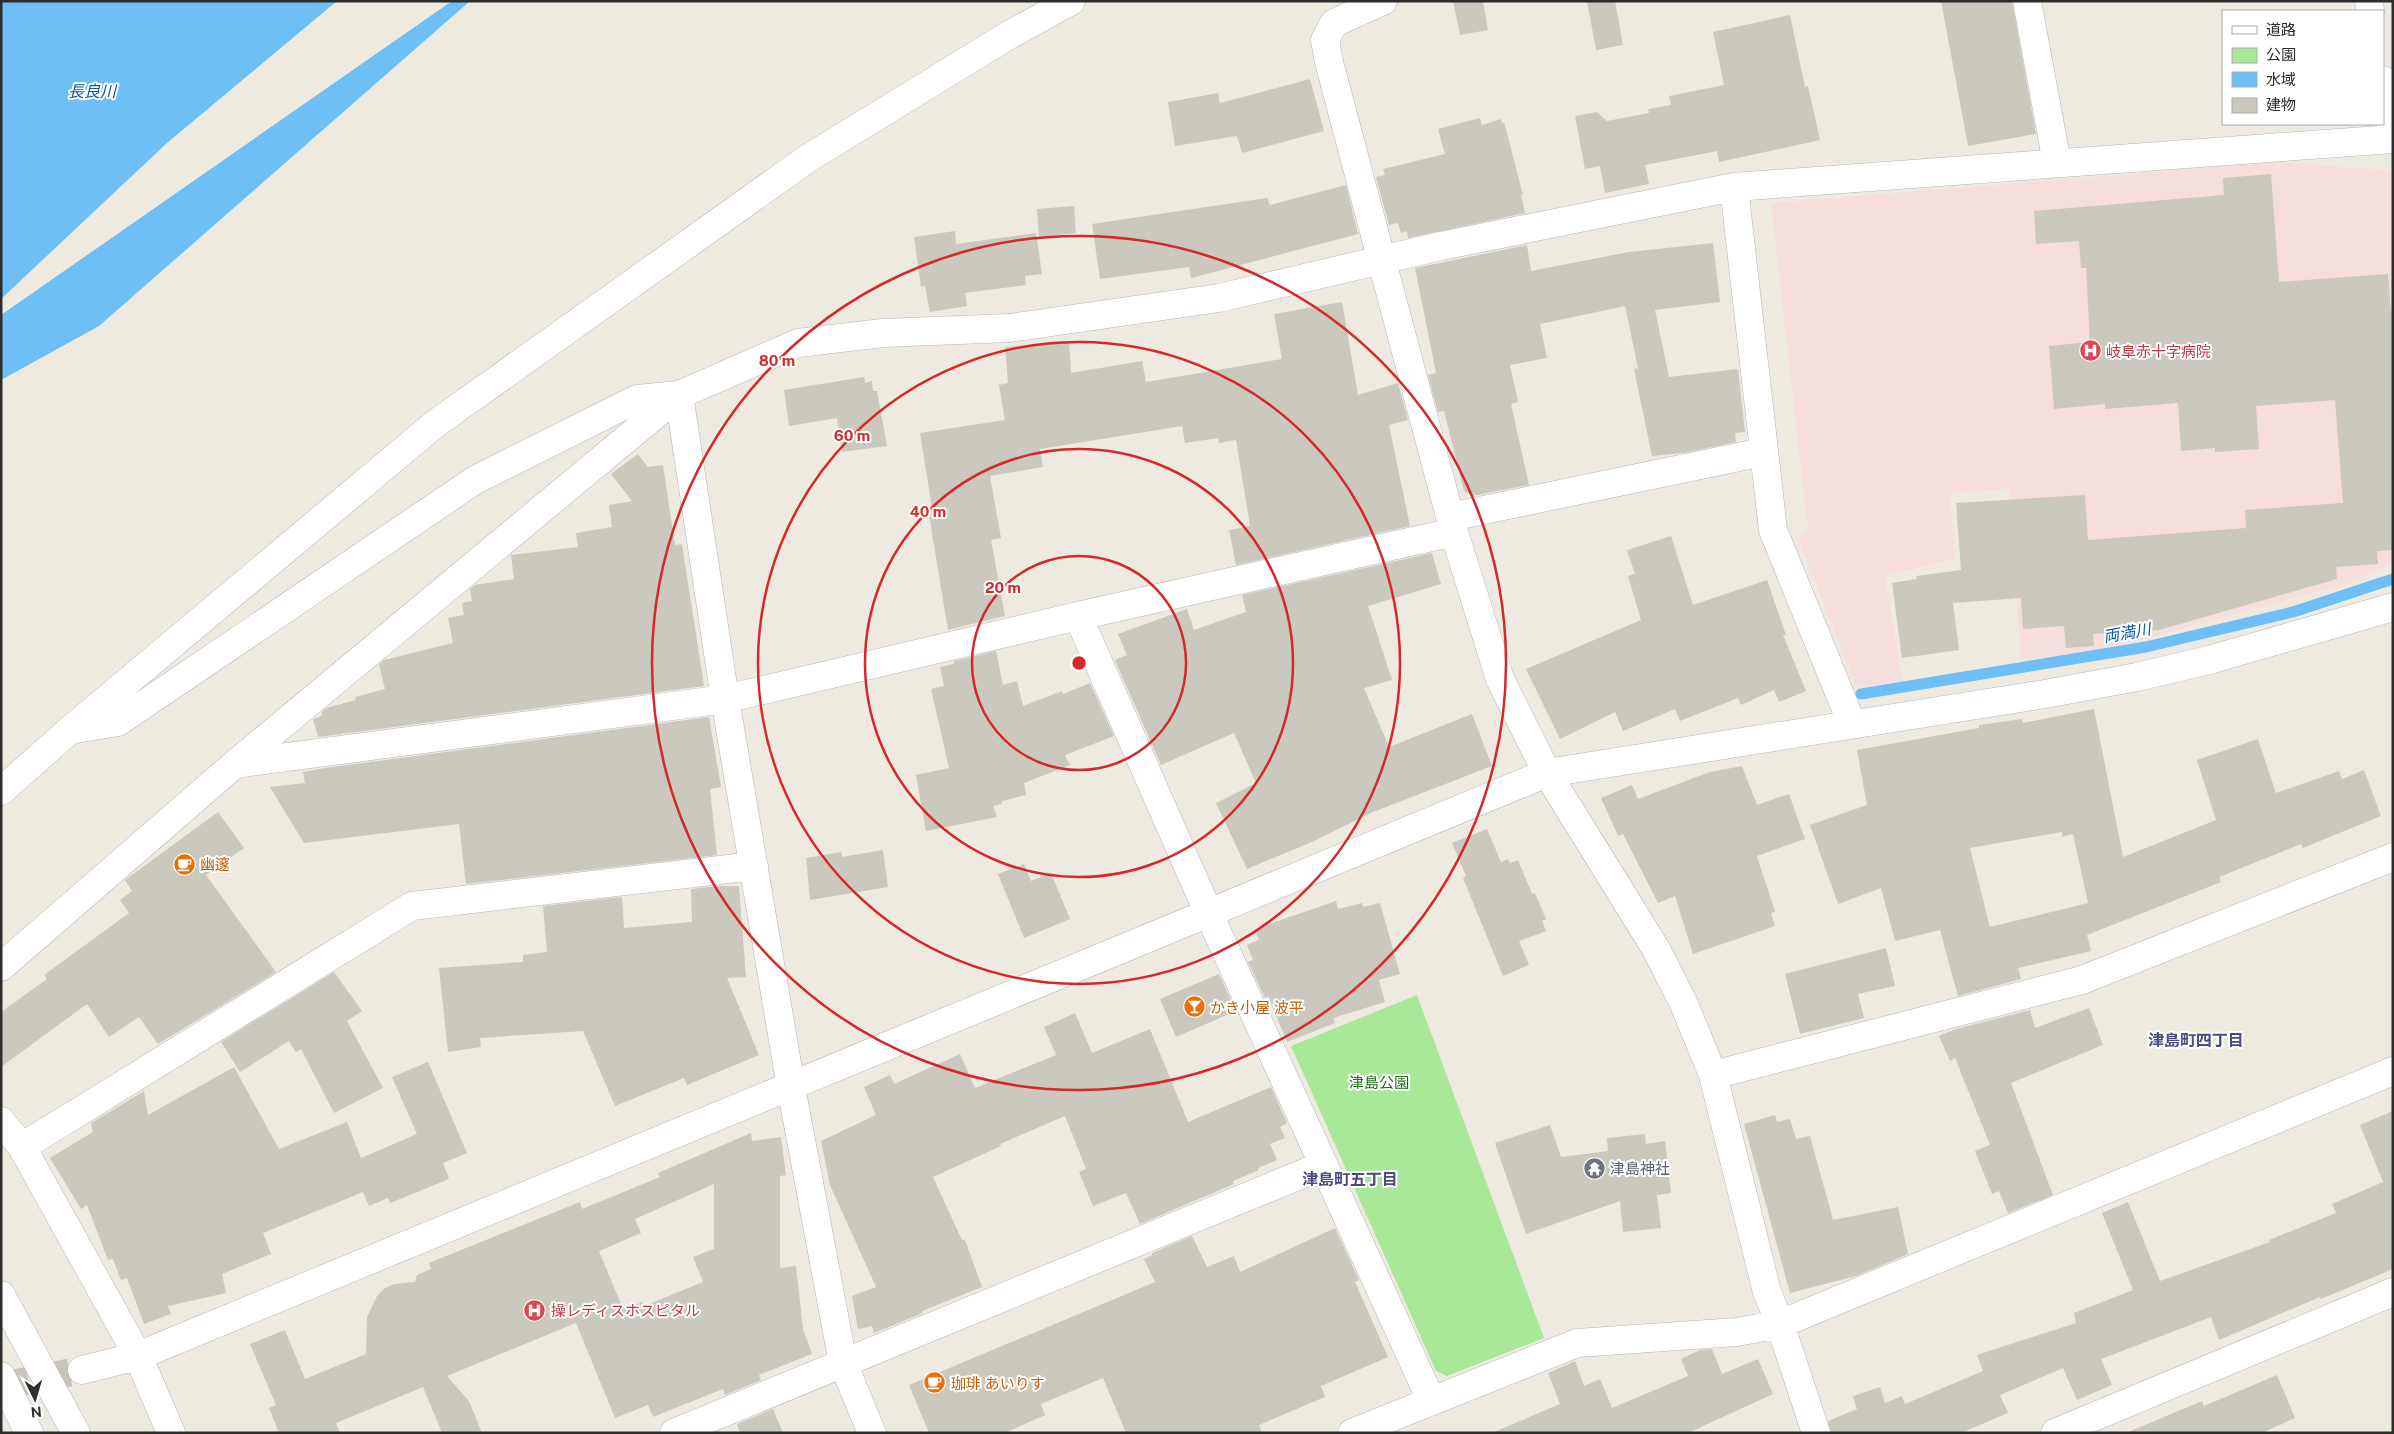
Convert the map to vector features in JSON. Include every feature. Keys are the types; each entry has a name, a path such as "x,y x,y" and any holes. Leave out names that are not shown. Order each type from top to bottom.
{"street":[{"path":"1,791 70,730 435,424 807,159 1009,35 1070,1"},
{"path":"1383,1 1334,23 1325,40 1452,524 1500,679 1547,773 1656,949 1684,1004 1713,1075 1767,1292 1780,1324 1816,1433"},
{"path":"2027,1 2057,163"},
{"path":"1,967 234,764 679,395 798,343 883,333 1010,328 1219,298 1441,246 1734,187 2393,137 2384,86"},
{"path":"1734,187 1773,530 1852,724"},
{"path":"70,730 118,722 475,480 637,399 679,395"},
{"path":"679,395 725,699 791,1087 844,1363 872,1433"},
{"path":"234,764 725,699 1078,616 1452,524 1763,452"},
{"path":"82,1370 138,1356 1547,773 2044,694 2136,677 2209,660 2393,607"},
{"path":"1078,616 1209,914 1431,1400"},
{"path":"1713,1075 2082,980 2393,857"},
{"path":"22,1147 412,906 754,866"},
{"path":"1352,1433 1577,1343 1737,1332 1780,1324 2393,1071"},
{"path":"1,1121 22,1147 138,1356 171,1433"},
{"path":"674,1433 1324,1165"},
{"path":"2055,1433 2393,1292"},
{"path":"1,1295 76,1433"},
{"path":"1,1376 29,1433"}],"shaded area":[{"name":"岐阜赤十字病院","path":"2279,162 2393,171 2393,563 2352,582 2092,653 2021,659 2009,489 1950,493 1955,559 1885,575 1902,682 1857,687 1798,539 1808,530 1771,203"}],"green space":[{"name":"津島公園","path":"1417,995 1544,1338 1447,1376 1436,1371 1291,1046"}],"water":[{"name":"長良川","path":"1,1 337,1 167,143 1,299"},
{"path":"452,1 470,1 99,326 1,380 1,315"}],"building":[{"path":"1453,1 1483,1 1488,30 1460,35"},
{"path":"1587,1 1615,1 1623,45 1596,50"},
{"path":"1941,1 2012,1 2036,134 1968,146"},
{"path":"1790,15 1805,87 1808,86 1820,140 1719,162 1717,151 1645,165 1649,184 1605,193 1600,166 1585,169 1575,116 1597,112 1607,121 1649,113 1648,109 1671,105 1669,96 1724,85 1713,32"},
{"path":"1310,79 1324,131 1242,153 1237,136 1175,146 1168,102 1218,93 1220,103"},
{"path":"1480,118 1482,125 1501,119 1502,123 1504,122 1523,195 1521,195 1525,213 1408,238 1407,231 1401,233 1398,223 1389,225 1376,177 1385,175 1383,169 1445,154 1438,129"},
{"path":"2271,174 2279,282 2388,274 2391,312 2393,312 2393,550 2377,551 2378,564 2336,567 2337,579 2159,630 2093,634 2094,646 2066,648 2064,626 2023,629 2021,598 1953,603 1959,650 1902,658 1892,583 1917,579 1916,576 1961,570 1956,503 2085,495 2088,540 2246,528 2245,510 2343,503 2335,400 2256,406 2259,449 2215,452 2215,448 2181,451 2178,403 2105,409 2105,404 2054,409 2049,346 2090,342 2086,268 2081,268 2079,241 2036,244 2034,211 2224,195 2223,178"},
{"path":"1346,185 1358,234 1191,278 1189,267 1100,279 1092,224 1267,198 1270,205"},
{"path":"1074,206 1076,233 1039,237 1037,209"},
{"path":"955,231 956,244 1036,233 1042,274 1025,276 1026,285 965,293 967,306 930,312 925,286 921,287 914,237"},
{"path":"1713,243 1720,302 1655,310 1669,377 1738,369 1745,432 1735,433 1736,442 1683,453 1652,456 1634,369 1638,368 1625,306 1540,324 1547,358 1510,365 1518,402 1511,404 1529,485 1472,496 1464,491 1444,411 1438,412 1428,375 1436,373 1415,268 1527,245 1531,271 1629,252"},
{"path":"1342,302 1358,395 1398,383 1408,420 1389,425 1410,526 1236,565 1229,530 1250,526 1236,440 1219,443 1218,438 1185,443 1182,426 1040,449 1043,467 990,476 1001,538 991,540 1005,616 948,630 928,509 932,508 920,433 1005,420 999,385 1008,383 1005,347 1069,341 1071,373 1142,361 1146,382 1282,359 1274,314"},
{"path":"864,377 865,383 872,381 873,391 877,391 887,446 842,452 837,418 789,426 784,390"},
{"path":"638,454 648,467 663,465 675,545 682,544 704,686 318,737 313,719 322,716 322,712 326,708 356,700 355,697 385,689 379,665 384,660 453,643 448,618 464,615 462,603 472,601 470,589 475,585 514,579 511,555 578,547 576,533 612,527 609,505 632,501 611,474"},
{"path":"1671,536 1693,605 1767,580 1786,635 1783,635 1806,691 1779,702 1774,690 1741,705 1738,698 1680,721 1675,709 1623,731 1615,712 1560,739 1526,669 1641,620 1628,576 1635,574 1627,550"},
{"path":"1432,553 1441,584 1368,606 1392,680 1364,688 1389,747 1472,714 1492,766 1373,812 1314,841 1247,869 1216,803 1256,783 1234,733 1161,765 1115,660 1127,655 1118,634 1187,609 1194,630 1246,612 1242,595"},
{"path":"996,651 1003,685 1017,681 1023,706 1062,691 1063,694 1090,683 1114,736 1065,755 1070,765 1024,783 1026,795 1002,801 1002,804 993,806 997,817 926,831 916,775 949,768 931,689 944,686 940,667 954,664 954,661"},
{"path":"2094,709 2123,857 2216,820 2197,760 2258,739 2276,793 2339,771 2342,779 2364,770 2381,816 2303,848 2301,844 2219,877 2221,882 2087,935 2091,951 2018,968 2021,979 1958,996 1940,930 1895,941 1881,888 1838,904 1810,825 1867,805 1857,750 1979,728 1979,725 2022,719 2023,723","holes":["2062,832 2062,837 2073,834 2088,903 1990,927 1970,848"]},
{"path":"709,717 721,787 710,789 717,855 466,884 459,824 304,843 270,787 305,783 303,772 325,768"},
{"path":"1742,766 1757,805 1789,794 1805,839 1757,856 1775,912 1771,913 1775,926 1693,954 1675,896 1658,903 1623,834 1618,836 1601,798 1632,785 1638,799 1710,772"},
{"path":"218,812 244,848 206,875 276,972 158,1044 139,1017 109,1037 87,1004 1,1067 1,1012 47,979 44,975 129,913 120,900 132,891 125,880"},
{"path":"1487,829 1501,862 1508,859 1510,863 1518,860 1532,894 1535,893 1546,919 1542,921 1546,931 1519,941 1529,965 1503,976 1463,878 1466,876 1452,843"},
{"path":"883,850 888,887 810,900 806,858 841,852 842,857"},
{"path":"1024,864 1031,881 1051,873 1070,919 1024,938 998,874"},
{"path":"739,886 746,977 727,978 759,1055 687,1085 684,1078 615,1106 583,1031 480,1038 481,1047 448,1052 439,968 523,962 523,955 547,952 543,906 622,897 624,928 692,922 691,889"},
{"path":"1336,901 1338,909 1362,903 1363,907 1380,903 1400,974 1379,980 1385,1002 1333,1018 1335,1023 1287,1042 1268,996 1265,998 1248,962 1253,960 1247,945 1259,940 1255,929"},
{"path":"1886,948 1895,986 1858,994 1864,1018 1800,1034 1785,974"},
{"path":"334,972 362,1011 347,1021 383,1088 334,1113 301,1049 296,1052 289,1041 240,1072 221,1042"},
{"name":"かき小屋 波平","path":"1219,974 1236,1011 1176,1037 1160,999"},
{"path":"2089,1008 2103,1045 2011,1083 2053,1195 2008,1213 1999,1191 1992,1194 1975,1151 1990,1145 1955,1058 1950,1061 1939,1036 1956,1029 2030,1010 2035,1028"},
{"path":"1075,1013 1092,1053 1150,1029 1188,1122 1271,1087 1287,1123 1280,1127 1285,1138 1270,1144 1277,1160 1233,1181 1234,1184 1140,1224 1126,1193 1093,1206 1079,1172 1086,1169 1065,1116 1000,1144 1001,1146 933,1177 962,1240 965,1240 982,1287 874,1333 872,1326 858,1329 852,1296 876,1287 830,1185 821,1141 876,1115 864,1087 890,1075 894,1084 960,1054 975,1088 1056,1055 1044,1027"},
{"path":"428,1062 467,1153 443,1163 449,1179 390,1203 388,1198 369,1206 363,1192 263,1233 271,1254 222,1274 226,1293 168,1306 171,1314 144,1324 127,1278 121,1280 113,1259 108,1260 87,1205 81,1209 50,1158 93,1132 91,1123 144,1091 148,1115 234,1067 279,1149 347,1122 361,1158 417,1134 392,1077"},
{"path":"2393,1111 2393,1269 2321,1299 2320,1297 2219,1340 2211,1317 2101,1359 2112,1385 2077,1400 2063,1368 2000,1395 2008,1413 1961,1433 1831,1433 1828,1421 1857,1409 1853,1396 1880,1387 1885,1403 1902,1396 1905,1404 1983,1371 1977,1355 2076,1323 2074,1313 2133,1290 2102,1213 2128,1202 2160,1281 2270,1242 2269,1240 2336,1213 2332,1204 2383,1182 2360,1125"},
{"path":"1775,1115 1777,1122 1790,1119 1796,1139 1810,1136 1833,1220 1898,1207 1908,1254 1856,1276 1790,1293 1744,1124"},
{"path":"1550,1125 1561,1157 1608,1151 1607,1138 1645,1134 1646,1144 1665,1141 1671,1193 1657,1195 1661,1228 1623,1232 1620,1201 1526,1234 1495,1143"},
{"path":"751,1133 752,1141 781,1137 786,1175 780,1176 780,1268 796,1266 803,1329 812,1354 759,1375 761,1380 725,1395 723,1389 653,1417 648,1405 615,1418 576,1323 447,1376 469,1401 482,1433 442,1433 423,1387 336,1423 340,1433 279,1433 269,1408 276,1405 250,1344 285,1330 305,1379 366,1354 367,1317 377,1296 385,1288 395,1284 415,1282 417,1275 431,1269 429,1263 580,1202 582,1209 660,1177 658,1173","holes":["714,1184 714,1249 693,1257 703,1282 644,1306 642,1302 623,1309 599,1251 641,1233 635,1219"]},
{"path":"1335,1228 1359,1280 1355,1282 1388,1357 1321,1386 1325,1397 1259,1425 1262,1433 1126,1433 1103,1378 1041,1404 1045,1415 1005,1433 929,1433 909,1385 1155,1282 1144,1259 1152,1255 1152,1253 1192,1236 1207,1267 1234,1256 1240,1272"},
{"path":"1712,1349 1722,1374 1758,1359 1773,1394 1688,1433 1492,1433 1560,1404 1548,1373 1575,1361 1584,1386 1600,1379 1612,1408 1688,1376 1681,1359 1700,1350"},
{"path":"2277,1375 2295,1418 2262,1433 2126,1433 2202,1401 2204,1406"},
{"path":"773,1409 783,1433 740,1433 737,1424"}],"waterway":[{"name":"両満川","path":"1861,694 2146,647 2293,612 2393,579"}],"tunnel":[{"path":"1,1386 82,1370"}],"place":[{"name":"岐阜赤十字病院","path":"2090,351"},
{"name":"幽邃","path":"184,864"},
{"name":"かき小屋 波平","path":"1194,1007"},
{"name":"津島神社","path":"1594,1168"},
{"name":"操レディスホスピタル","path":"535,1310"},
{"name":"珈琲 あいりす","path":"935,1383"}],"district":[{"name":"津島町四丁目","path":"2196,1040"},
{"name":"津島町五丁目","path":"1350,1179"}]}
